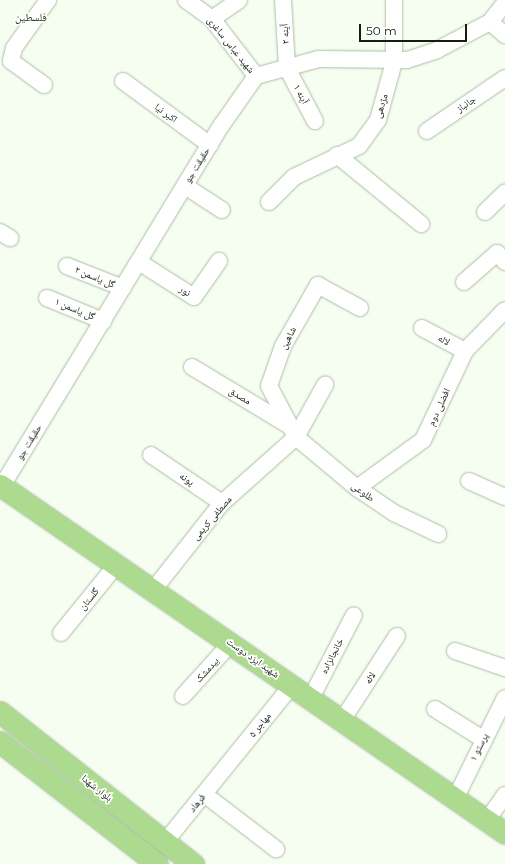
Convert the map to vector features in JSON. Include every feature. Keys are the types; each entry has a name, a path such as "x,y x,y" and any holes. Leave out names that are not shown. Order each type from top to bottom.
{"main road":[{"name":"شهید ایزد دوست","path":"1,485 154,589 292,686 344,719 488,819 505,833"},
{"name":"بلوار شهدا","path":"0,712 193,864"},
{"path":"0,742 157,864"}],"street":[{"path":"44,85 11,61 14,48 48,0"},
{"name":"شهید عباس ساغری","path":"186,0 212,19 256,76"},
{"path":"212,19 239,0"},
{"name":"آینه ۲","path":"283,0 287,68"},
{"name":"مژدهی","path":"269,202 294,177 337,155 359,146 378,120 394,62 394,0"},
{"path":"256,76 319,59 394,62 437,50 490,22 505,3"},
{"path":"490,22 505,35"},
{"name":"آینه ۱","path":"287,68 315,121"},
{"name":"حقیقت جو","path":"1,485 210,145 256,76"},
{"name":"جانباز","path":"427,131 505,78"},
{"name":"اکبر نیا","path":"123,81 210,145"},
{"path":"337,155 421,224"},
{"path":"185,186 222,210"},
{"path":"485,212 505,193"},
{"path":"464,282 497,253 505,262"},
{"name":"نور","path":"139,262 194,297 219,261"},
{"name":"گل یاسمن ۲","path":"67,266 123,288"},
{"name":"شاهین","path":"292,431 269,386 283,346 318,285 360,308"},
{"name":"گل یاسمن ۱","path":"47,298 103,321"},
{"name":"افضلی دوم","path":"357,488 423,440 465,351 502,319"},
{"name":"لاله","path":"422,328 465,351"},
{"name":"مصدق","path":"192,368 292,431"},
{"name":"مصطفی کریمی","path":"154,589 222,503 292,431 325,385"},
{"name":"طلوعی","path":"292,431 357,488 394,513 438,534"},
{"name":"پونه","path":"151,455 222,503"},
{"path":"469,481 505,496"},
{"name":"گلستان","path":"61,633 117,564"},
{"name":"خانجانزاده","path":"311,698 354,615"},
{"name":"لاله","path":"344,719 397,636"},
{"name":"بیدمشک","path":"183,696 231,643"},
{"path":"455,650 505,668"},
{"name":"مهاجر ۵","path":"228,764 292,686"},
{"name":"پرستو ۱","path":"456,797 482,739 505,698"},
{"path":"435,709 482,739"},
{"name":"فرهاد","path":"165,842 228,764"},
{"path":"204,794 276,849"},
{"path":"488,819 505,795"}],"district":[{"name":"فلسطین","path":"31,17"}]}
